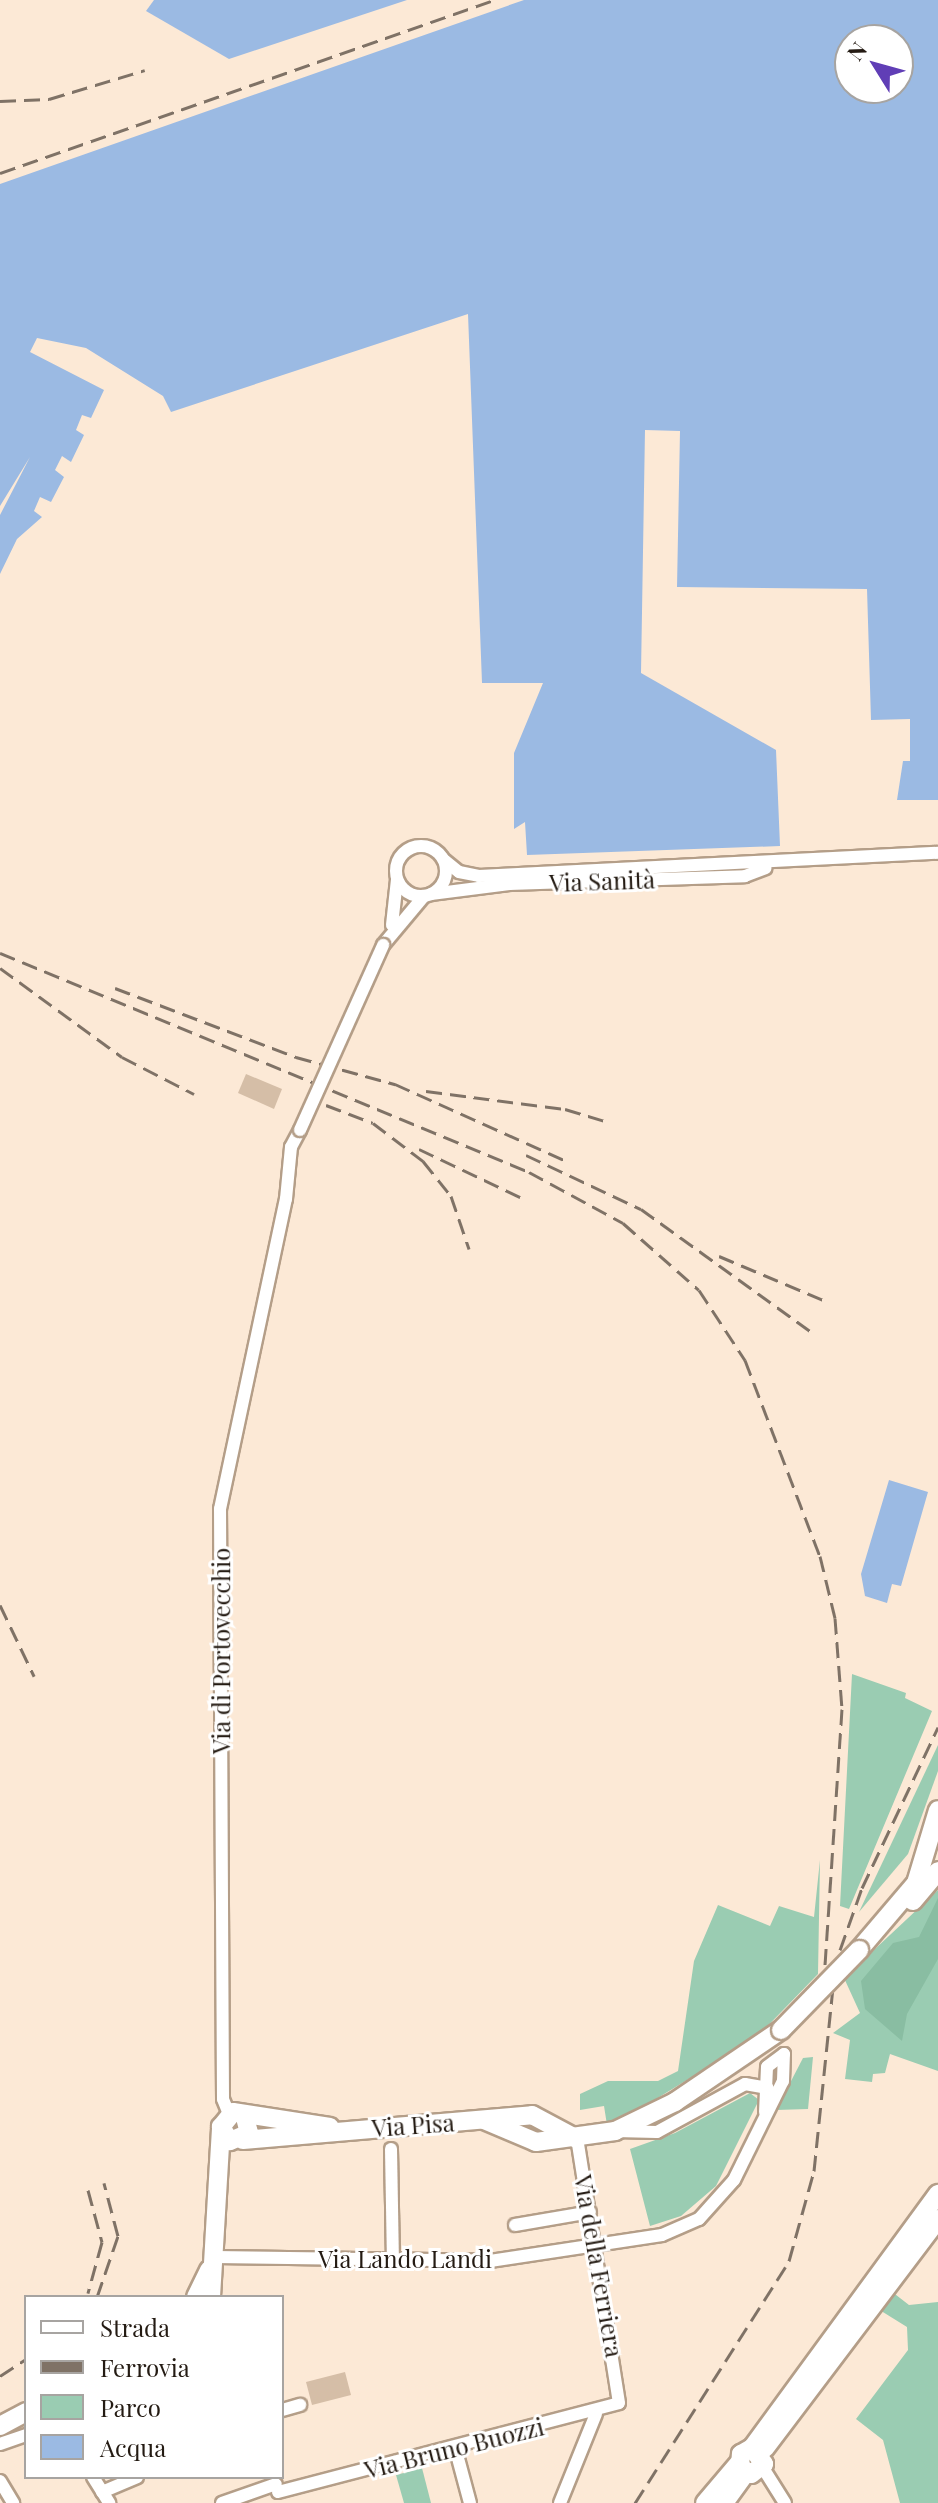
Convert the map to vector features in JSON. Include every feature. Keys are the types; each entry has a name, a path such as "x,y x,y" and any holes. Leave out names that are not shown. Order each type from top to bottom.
{"main road":[{"path":"890,1917 921,1873 937,1816"},
{"path":"890,1917 935,1877"},
{"name":"Via Pisa","path":"481,2120 536,2142 577,2139 615,2131 687,2094 781,2030 890,1917"},
{"name":"Via Pisa","path":"241,2141 524,2115"},
{"path":"519,2135 524,2115 577,2139"},
{"name":"Via Pisa","path":"231,2118 344,2130"},
{"name":"Via di Portovecchio","path":"231,2118 251,2129 241,2141"},
{"path":"219,2174 241,2141 227,2139 231,2118"},
{"path":"211,2295 219,2174 231,2118"},
{"path":"724,2503 938,2194"},
{"path":"705,2503 753,2461 938,2219"},
{"path":"197,2295 215,2257"},
{"path":"0,2426 24,2413"}],"street":[{"name":"Via Sanità","path":"397,880 397,861 410,847 430,847 459,872 479,876 773,865 938,853"},
{"path":"397,880 405,891 428,895 444,880 444,860"},
{"name":"Via Sanità","path":"428,895 485,887 745,876 773,865"},
{"name":"Via di Portovecchio","path":"391,930 397,880"},
{"name":"Via di Portovecchio","path":"231,2118 223,2099 220,1509 300,1130 391,930 428,895"},
{"path":"784,2054 786,2073 765,2112 769,2063 784,2054"},
{"path":"615,2131 657,2132 745,2084 768,2088"},
{"name":"Via Lando Landi","path":"215,2257 490,2261 662,2235 699,2219 734,2180 765,2112"},
{"name":"Via della Ferriera","path":"577,2139 621,2394"},
{"path":"391,2149 393,2260"},
{"path":"515,2225 590,2212"},
{"name":"Via Bruno Buozzi","path":"222,2503 596,2414 619,2403 621,2394"},
{"path":"284,2409 300,2405"},
{"path":"560,2503 596,2414"},
{"path":"0,2444 24,2436"},
{"path":"455,2447 470,2503"},
{"path":"753,2461 785,2503"},
{"path":"94,2479 106,2498 134,2479"},
{"path":"0,2481 13,2503"}],"green space":[{"path":"852,1674 906,1693 905,1698 932,1711 849,1909 840,1906"},
{"path":"938,1745 938,1771 908,1854 859,1912"},
{"path":"820,1860 818,1974 757,2037 656,2099 607,2125 604,2106 580,2110 580,2094 608,2081 658,2081 678,2071 694,1961 718,1905 770,1926 779,1906 814,1917"},
{"path":"938,1890 938,2071 890,2054 885,2073 873,2074 872,2082 845,2079 850,2040 833,2033 860,2013 844,1978"},
{"path":"938,1898 938,1959 907,2014 902,2041 865,2009 861,1981 893,1943 919,1937"},
{"path":"813,2057 808,2109 776,2110 803,2058"},
{"path":"750,2093 759,2100 716,2186 681,2216 650,2226 630,2149 675,2133"},
{"path":"891,2291 909,2305 938,2302 938,2503 900,2503 883,2440 856,2419 908,2350 907,2327 878,2309"},
{"path":"422,2468 431,2503 404,2503 396,2475"}],"water":[{"path":"154,0 407,0 229,59 146,11"},
{"path":"524,0 938,0 938,800 897,800 903,761 910,761 910,719 871,720 867,589 677,587 680,431 645,430 641,673 776,750 780,846 527,855 525,822 514,829 514,753 543,683 482,683 468,314 171,412 163,396 86,348 37,338 30,352 104,390 91,418 82,415 76,430 84,435 71,462 62,456 55,470 64,477 51,502 40,497 34,511 42,517 17,539 0,574 0,515 30,457 0,506 0,184"},
{"path":"889,1480 928,1492 901,1586 892,1584 887,1603 865,1596 861,1574"}],"building":[{"path":"246,1074 282,1089 274,1109 238,1093"},
{"path":"345,2372 351,2395 312,2405 306,2382"}],"railway":[{"path":"0,173 494,0"},
{"path":"0,101 49,99 145,70"},
{"path":"0,953 529,1172 623,1223 699,1290 745,1360 820,1556 835,1618 842,1709 825,1966"},
{"path":"0,968 122,1057 194,1094"},
{"path":"115,988 296,1057 395,1084 564,1160"},
{"path":"426,1091 565,1109 605,1121"},
{"path":"326,1105 373,1123 423,1161 451,1196 469,1249"},
{"path":"419,1149 520,1197"},
{"path":"526,1155 641,1209 810,1331"},
{"path":"719,1256 828,1302"},
{"path":"0,1605 34,1676"},
{"path":"840,1950 862,1888 938,1727"},
{"path":"635,2503 789,2261 814,2171 833,1986"},
{"path":"98,2295 118,2236 104,2183"},
{"path":"88,2190 102,2242 88,2293"},
{"path":"0,2376 24,2360"}]}
